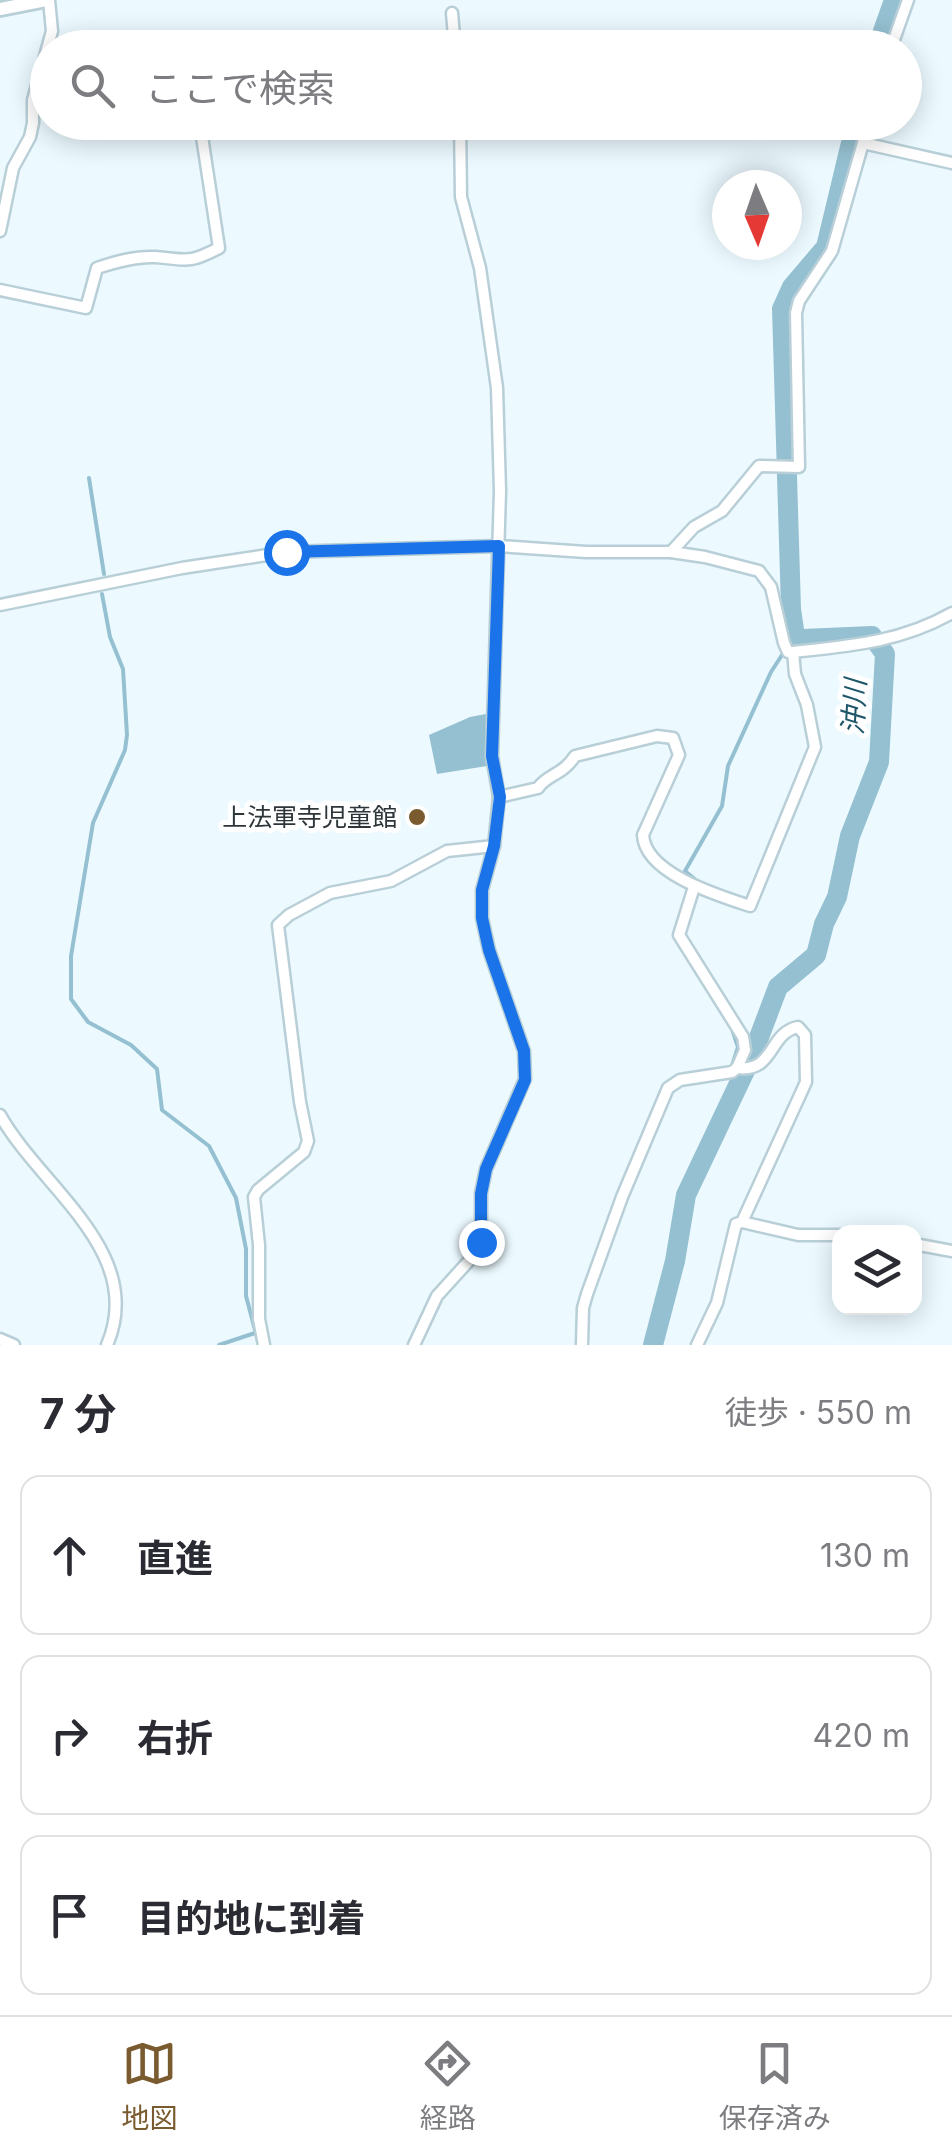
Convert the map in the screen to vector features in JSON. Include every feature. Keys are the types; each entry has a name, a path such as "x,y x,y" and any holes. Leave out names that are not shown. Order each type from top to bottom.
{"street":[{"path":"0,9 48,0 52,30"},
{"path":"897,30 908,0"},
{"path":"452,13 453,30"},
{"path":"0,231 13,168 30,137"},
{"path":"0,290 86,308 97,268 157,256 176,262 200,258 219,248 203,140"},
{"path":"414,1345 436,1296 476,1253 481,1242 481,1194 486,1169 525,1080 524,1051 482,918 482,890 494,846 500,797 492,756 499,546 498,388 480,268 461,197 460,140"},
{"path":"671,552 694,528 722,511 759,466 799,467 796,313 799,301 832,251 864,140"},
{"path":"863,143 952,163"},
{"path":"0,605 182,568 286,552 499,546 671,552 759,571 772,587 788,652 885,641 924,628 952,612"},
{"path":"500,797 538,788 543,780 564,771 575,756 657,736 674,738 678,754 643,835 643,844 657,860 694,887 750,906 815,747 807,705 795,674 793,652"},
{"path":"264,1345 259,1319 254,1197 304,1152 308,1142 278,925 330,893 390,881 447,852 494,846"},
{"path":"694,887 679,935 743,1037 745,1050 737,1070"},
{"path":"582,1345 582,1308 622,1197 668,1088 680,1080 762,1063 785,1032 791,1028 802,1030 806,1035 806,1082 742,1222"},
{"path":"0,1115 96,1241 111,1267 116,1286 114,1328 108,1345"},
{"path":"697,1345 716,1303 736,1224 742,1222 798,1235 832,1235"},
{"path":"922,1245 952,1250"},
{"path":"0,1339 14,1345"}],"water":[{"path":"491,713 487,766 437,774 429,735 470,717"}],"waterway":[{"name":"沖川","path":"883,30 894,0"},
{"name":"沖川","path":"653,1345 675,1261 686,1195 752,1056 778,987 816,955 824,924 837,897 850,836 879,762 885,654 872,636 795,637 791,609 782,309 792,287 826,247 852,140"},
{"path":"89,478 104,574"},
{"path":"102,594 110,637 123,669 127,735 125,750 93,823 71,956 71,999 88,1022 131,1045 157,1069 162,1110 209,1146 236,1198 246,1249 246,1296 259,1345"},
{"name":"沖川","path":"792,642 795,637"},
{"path":"697,881 685,871 722,806 728,766 782,655"},
{"path":"732,1029 738,1047 728,1078 742,1077"},
{"path":"219,1345 255,1333"}],"place":[{"name":"上法軍寺児童館","path":"417,817"}],"route":[{"path":"286,552 499,546 492,756 500,797 494,846 482,890 482,918 489,950 519,1032 525,1080 486,1169 481,1194 481,1242"}]}
